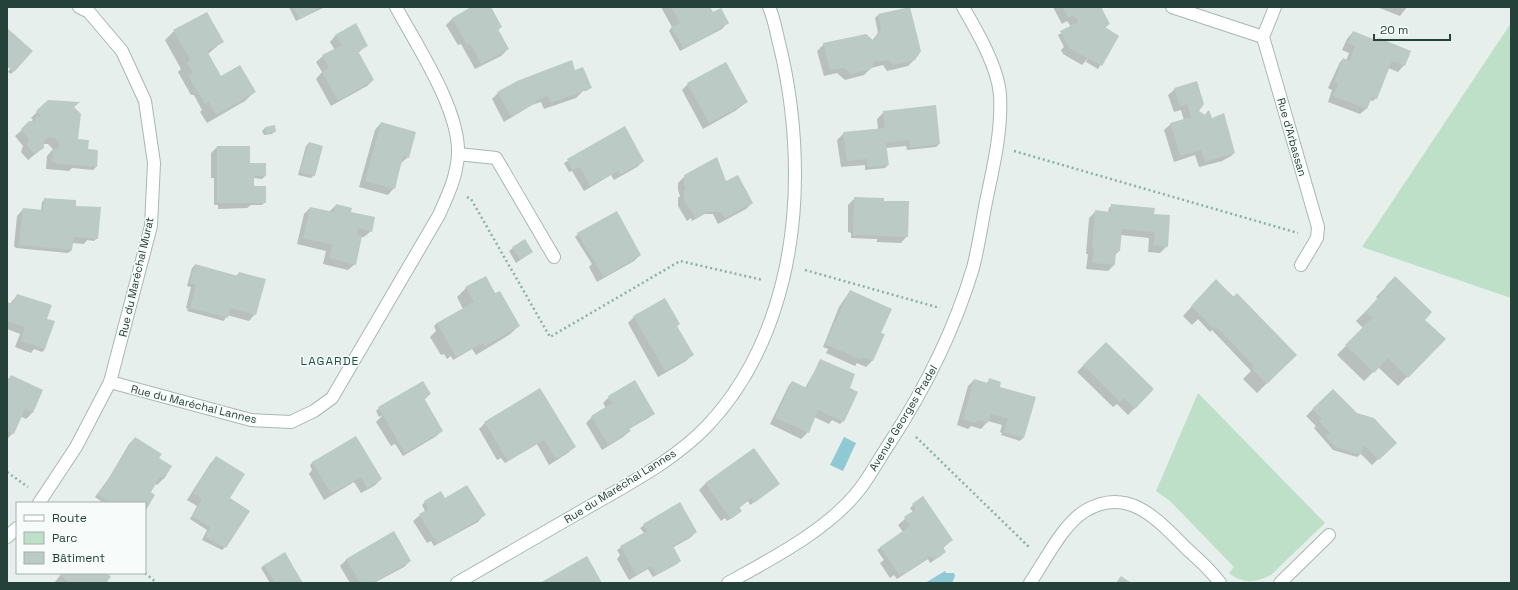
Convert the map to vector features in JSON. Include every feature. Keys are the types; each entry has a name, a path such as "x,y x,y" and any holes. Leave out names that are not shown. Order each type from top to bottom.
{"street":[{"name":"Rue du Maréchal Murat","path":"41,501 76,447 110,382 151,226 154,163 145,101 122,51 89,12 79,7"},
{"name":"Rue du Maréchal Lannes","path":"110,382 251,420 291,422 314,411 332,398 439,215 450,191 456,172 458,154 457,133 452,113 396,7"},
{"name":"Rue du Maréchal Lannes","path":"457,583 624,487 679,451 707,425 732,395 762,343 783,284 787,265 795,198 795,148 791,93 769,7"},
{"name":"Avenue Georges Pradel","path":"728,583 780,554 823,524 858,491 903,423 938,360 958,312 973,267 997,146 1000,94 994,70 982,42 963,7"},
{"path":"1172,7 1263,37 1275,7"},
{"name":"Rue d'Arbassan","path":"1263,37 1318,227 1318,238"},
{"path":"458,154 496,158 554,257"},
{"path":"1301,265 1318,238"},
{"path":"1030,583 1062,532 1085,511 1108,501 1134,505 1153,515 1220,583"},
{"path":"7,537 16,529"},
{"path":"1280,583 1329,535"}],"path":[{"path":"997,146 1318,238"},
{"path":"450,191 471,199 550,337 680,261 783,284"},
{"path":"787,265 958,312"},
{"path":"903,423 1044,562"},
{"path":"7,472 41,501"},
{"path":"146,574 157,583"}],"green space":[{"path":"1511,23 1511,298 1362,247"},
{"path":"1198,393 1325,523 1271,575 1260,580 1244,581 1229,573 1234,567 1170,501 1156,491"}],"water":[{"path":"844,437 856,443 843,471 830,465"},
{"path":"945,571 946,573 954,573 955,576 952,583 925,583"}],"building":[{"path":"293,7 321,7 300,19"},
{"path":"471,7 491,7 502,27 498,29 509,49 481,64 470,43 467,45 452,18"},
{"path":"671,7 710,7 713,12 721,8 729,23 684,49 671,27 680,23"},
{"path":"910,7 921,51 915,60 893,65 889,60 874,62 871,69 851,74 844,68 830,70 823,43 866,34 874,41 881,29 878,14"},
{"path":"1063,7 1103,7 1102,9 1110,24 1105,27 1119,36 1102,66 1069,48 1060,31 1078,22 1074,15 1068,18"},
{"path":"207,12 224,42 207,51 221,76 240,65 256,92 216,115 209,102 205,104 188,76 193,73 187,62 190,60 173,30"},
{"path":"356,23 368,46 358,51 374,80 338,101 322,72 329,68 322,55 342,45 335,35"},
{"path":"7,28 33,51 14,72 7,65"},
{"path":"1353,31 1378,41 1379,38 1411,51 1405,66 1392,61 1377,99 1372,97 1367,109 1333,96 1338,84 1334,82 1343,58 1350,61 1355,46 1348,43"},
{"path":"572,60 575,70 583,67 592,88 551,103 548,96 535,101 536,103 511,116 497,92 517,81"},
{"path":"726,62 748,102 709,123 687,83"},
{"path":"1197,81 1204,104 1199,111 1205,115 1209,110 1212,118 1224,113 1235,153 1205,162 1201,150 1180,156 1170,123 1191,117 1187,104 1180,107 1174,88"},
{"path":"48,100 80,102 74,107 81,114 78,139 89,140 88,149 98,150 97,167 52,163 53,149 58,149 59,143 55,138 48,137 44,141 44,148 35,154 27,146 29,139 21,129 29,121 35,122 36,116 41,117 36,111"},
{"path":"936,105 940,144 910,148 909,140 886,143 889,165 868,167 867,159 847,161 843,132 885,128 883,111"},
{"path":"381,122 416,132 409,158 403,156 395,189 365,181"},
{"path":"275,125 276,132 266,133 265,127"},
{"path":"625,126 644,161 620,175 618,171 590,186 580,167 572,170 567,159"},
{"path":"309,142 323,146 315,176 300,172"},
{"path":"217,146 250,146 250,163 266,163 266,176 254,176 254,186 266,186 266,203 217,203"},
{"path":"717,157 726,181 738,175 753,203 725,218 721,212 708,212 696,219 684,200 684,190 686,190 684,175"},
{"path":"854,197 884,198 884,201 909,201 908,237 853,235"},
{"path":"44,198 76,200 76,206 101,207 98,239 74,237 72,250 19,245 23,208 43,210"},
{"path":"336,204 352,208 351,212 375,217 372,232 358,228 357,235 362,236 356,265 329,258 332,245 303,238 310,207 334,212"},
{"path":"1111,204 1155,208 1154,214 1170,215 1168,247 1153,245 1155,232 1122,229 1120,251 1116,251 1115,265 1092,263 1095,210 1111,212"},
{"path":"617,211 641,255 604,277 577,233"},
{"path":"525,239 533,252 520,260 512,247"},
{"path":"195,264 238,276 239,272 266,279 256,315 230,308 228,318 190,308 196,285 190,283"},
{"path":"486,276 495,293 500,291 520,326 485,346 483,343 456,357 437,323 474,302 465,287"},
{"path":"1395,276 1432,312 1425,320 1446,339 1408,378 1388,358 1374,373 1345,345 1372,318 1365,312 1386,289 1385,287"},
{"path":"1216,279 1233,297 1237,293 1297,355 1267,384 1252,369 1254,366 1216,327 1214,329 1191,306"},
{"path":"850,290 892,309 881,333 885,334 873,361 863,357 862,360 825,344"},
{"path":"17,294 52,305 47,319 55,321 45,349 21,341 25,327 8,322 7,325 7,302 13,304"},
{"path":"665,298 680,324 677,326 694,355 665,371 633,316"},
{"path":"1106,342 1154,389 1135,409 1124,398 1120,402 1083,365"},
{"path":"820,359 855,374 850,388 858,392 844,422 818,410 809,433 775,418 792,381 807,388"},
{"path":"11,375 43,390 33,413 25,409 14,434 7,431 7,384"},
{"path":"989,378 1001,382 1000,387 1036,397 1024,438 1004,432 1008,419 991,414 988,423 978,420 975,423 963,419 974,379 988,383"},
{"path":"635,380 655,414 629,429 631,431 608,445 591,416 612,403 608,396"},
{"path":"423,381 431,394 424,398 443,431 405,453 378,407"},
{"path":"540,388 576,447 556,459 544,440 508,461 484,422"},
{"path":"1333,389 1357,413 1374,418 1397,443 1379,460 1364,445 1361,455 1336,447 1326,437 1330,433 1319,421 1322,419 1312,409"},
{"path":"356,436 382,479 367,488 361,477 331,494 312,462"},
{"path":"135,437 162,454 159,458 172,466 164,479 160,477 151,492 155,495 146,510 146,502 110,502 98,495"},
{"path":"754,448 780,484 754,503 751,498 739,507 742,511 731,519 705,483"},
{"path":"216,456 245,474 230,498 250,511 226,548 205,537 210,527 192,516 202,499 193,493"},
{"path":"467,485 486,515 437,544 419,514 428,509 424,501 441,491 445,498"},
{"path":"923,496 953,540 943,547 946,552 934,560 931,556 900,576 880,547 910,526 904,517 916,509 912,504"},
{"path":"680,502 697,532 673,546 681,561 656,575 651,566 636,575 620,546 647,531 643,524"},
{"path":"394,531 411,561 373,583 360,583 346,559"},
{"path":"285,552 303,583 275,583 264,565"},
{"path":"587,556 602,583 540,583"},
{"path":"107,574 111,577 106,583 70,583 60,575"},
{"path":"1121,576 1131,583 1116,583"}],"district":[{"name":"LAGARDE","path":"330,361"}]}
